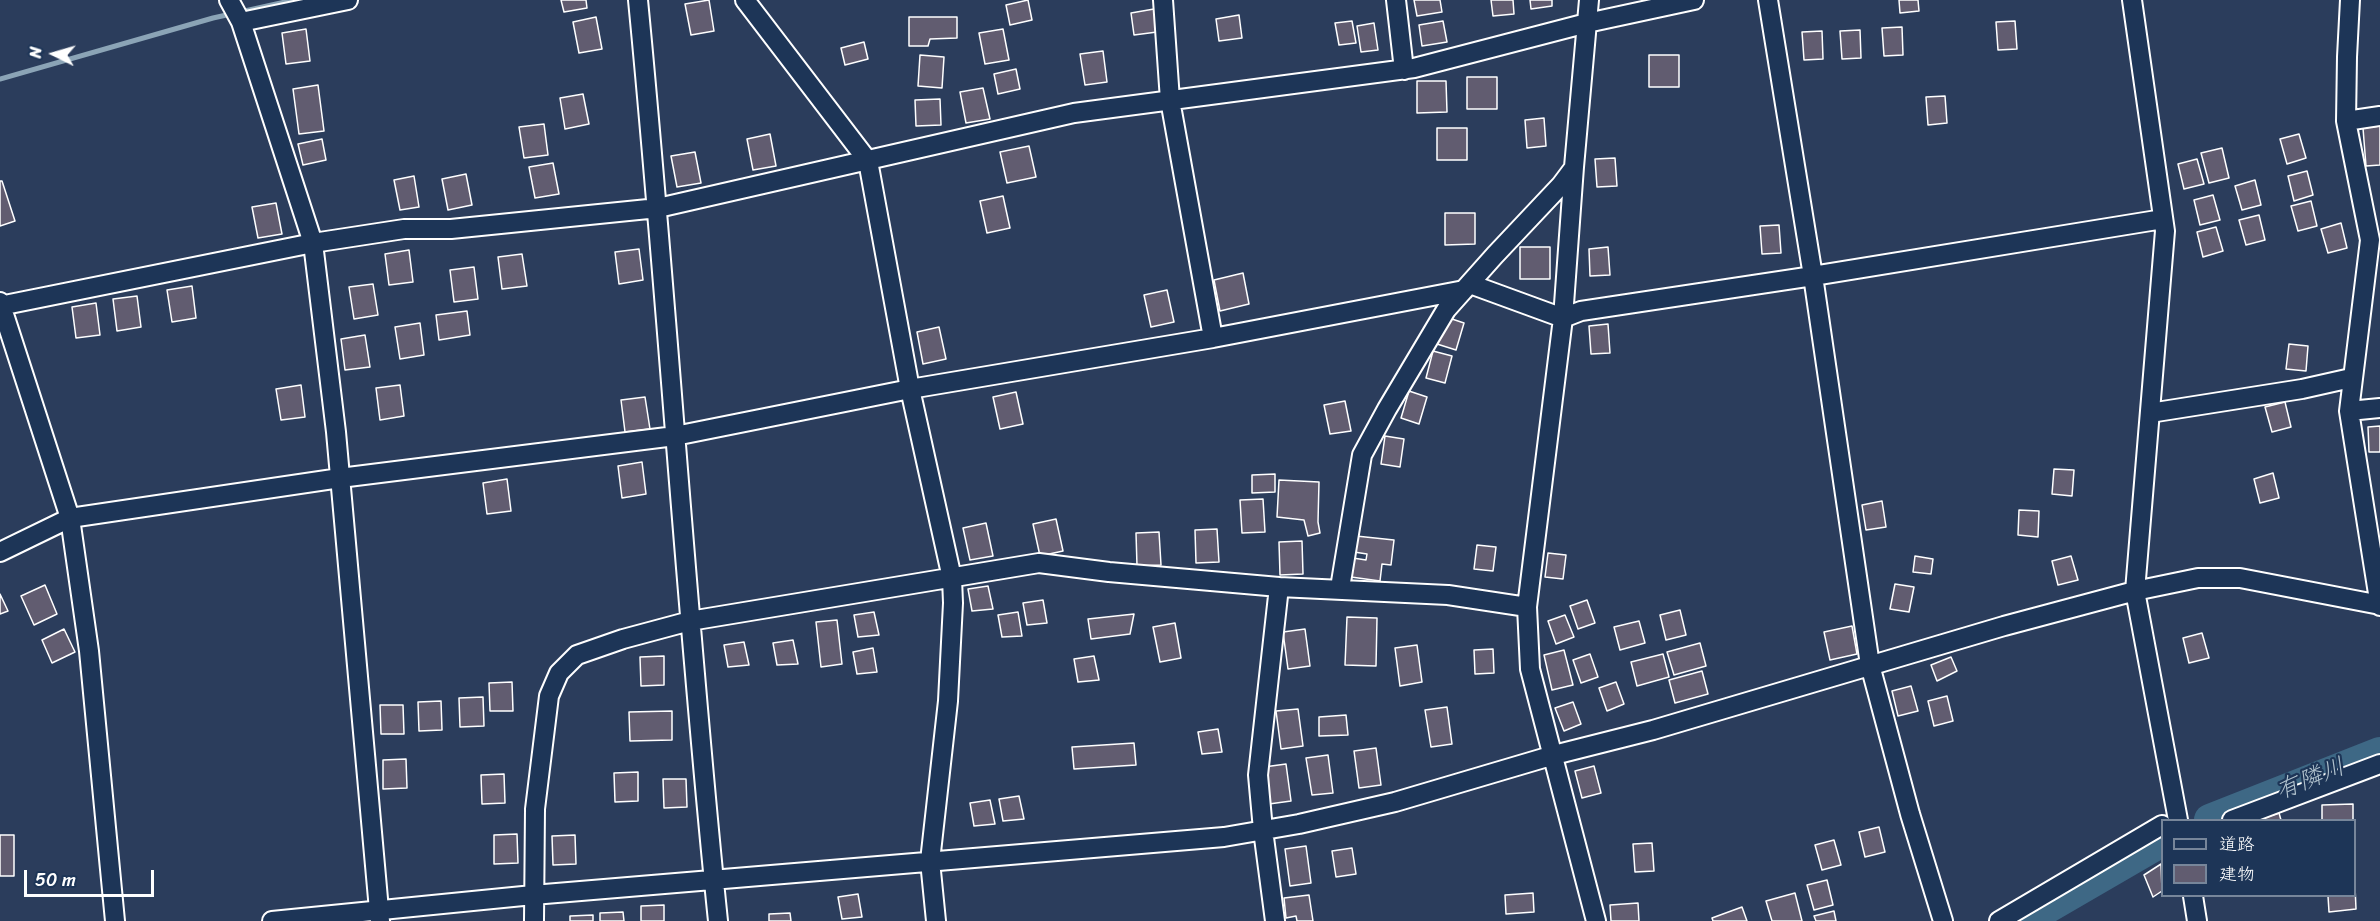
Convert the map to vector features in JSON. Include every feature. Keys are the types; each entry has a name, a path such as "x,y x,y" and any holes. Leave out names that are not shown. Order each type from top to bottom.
{"street":[{"path":"240,22 348,0"},
{"path":"638,0 658,208 690,621 718,921"},
{"path":"745,0 868,161 910,389 952,578 953,603 948,701 930,861 936,921"},
{"path":"1163,0 1170,100 1213,338"},
{"path":"1396,0 1404,70"},
{"path":"1589,0 1563,318 1527,607 1530,669 1596,921"},
{"path":"115,921 89,651 70,518 0,304 313,243 404,229 461,228 658,208 1074,113 1404,70 1694,0"},
{"path":"1768,0 1814,276 1870,665 1910,814 1943,921"},
{"path":"2132,0 2165,231 2135,591 2172,819"},
{"path":"272,921 380,916 533,895 1224,837 1395,802 2135,591 2198,578 2240,578 2380,606 2349,411 2351,378 2370,240 2346,121 2346,57 2350,0"},
{"path":"229,1 240,22 313,243 336,432 380,916"},
{"path":"2346,121 2380,116"},
{"path":"1340,588 1362,455 1446,310 1561,185 1574,167"},
{"path":"0,552 70,518 340,478 675,436 910,389 1213,338 1467,287 1563,318 1581,311 1814,276 2163,219"},
{"path":"2151,413 2351,378"},
{"path":"2349,411 2380,408"},
{"path":"534,921 535,809 549,696 559,674 577,655 623,639 690,621 1039,563 1108,572 1279,587 1340,588 1448,595 1527,607"},
{"path":"1275,921 1258,775 1279,587"},
{"path":"2235,819 2380,764"},
{"path":"1999,921 2161,827"},
{"path":"2193,897 2198,921"}],"building":[{"path":"561,0 586,0 587,8 564,12"},
{"path":"709,0 714,31 691,35 685,4"},
{"path":"1028,0 1032,20 1010,25 1006,5"},
{"path":"1414,0 1440,0 1442,12 1417,16"},
{"path":"1491,0 1513,0 1514,14 1493,16"},
{"path":"1530,0 1552,0 1552,6 1531,9"},
{"path":"1899,0 1918,0 1919,11 1900,13"},
{"path":"1154,9 1157,32 1134,35 1131,13"},
{"path":"1239,15 1242,38 1219,41 1216,19"},
{"path":"596,17 602,49 579,53 573,22"},
{"path":"909,17 957,17 957,38 930,39 928,46 909,46"},
{"path":"1352,21 1356,43 1339,45 1335,23"},
{"path":"1443,21 1447,42 1422,46 1419,25"},
{"path":"2015,21 2017,49 1998,50 1996,22"},
{"path":"1374,23 1378,50 1361,52 1357,26"},
{"path":"1902,27 1903,55 1884,56 1882,28"},
{"path":"306,29 310,61 286,64 282,33"},
{"path":"1003,29 1009,60 985,64 979,33"},
{"path":"1860,30 1861,58 1842,59 1840,31"},
{"path":"1822,31 1823,59 1804,60 1802,32"},
{"path":"864,42 868,59 845,65 841,48"},
{"path":"1103,51 1107,82 1085,85 1080,54"},
{"path":"920,55 944,57 942,88 918,86"},
{"path":"1649,55 1679,55 1679,87 1649,87"},
{"path":"1016,69 1020,89 998,94 994,74"},
{"path":"1467,77 1497,77 1497,109 1467,109"},
{"path":"1417,81 1446,81 1447,112 1417,113"},
{"path":"318,85 324,131 299,134 293,89"},
{"path":"983,88 990,119 966,123 960,92"},
{"path":"583,94 589,124 565,129 560,98"},
{"path":"1945,96 1947,123 1928,125 1926,97"},
{"path":"940,99 941,125 916,126 915,100"},
{"path":"1544,118 1546,146 1527,148 1525,120"},
{"path":"544,124 548,155 524,158 519,127"},
{"path":"2380,126 2380,165 2366,166 2363,128"},
{"path":"1437,128 1467,128 1467,160 1437,160"},
{"path":"770,134 776,166 753,170 747,139"},
{"path":"2299,134 2306,158 2287,164 2280,139"},
{"path":"322,139 326,160 303,165 298,144"},
{"path":"1029,146 1036,177 1007,183 1000,152"},
{"path":"2222,148 2229,178 2209,183 2201,153"},
{"path":"695,152 701,183 677,187 671,156"},
{"path":"1615,158 1617,186 1597,187 1595,159"},
{"path":"2197,159 2204,184 2184,189 2178,164"},
{"path":"553,163 559,194 535,198 529,167"},
{"path":"2307,171 2313,195 2294,201 2288,176"},
{"path":"466,174 472,205 448,210 442,179"},
{"path":"414,176 419,207 400,210 394,180"},
{"path":"2255,180 2261,205 2242,210 2235,186"},
{"path":"0,181 2,181 15,221 0,226"},
{"path":"2213,195 2220,220 2200,225 2194,200"},
{"path":"1003,196 1010,228 987,233 980,201"},
{"path":"2311,201 2317,226 2298,231 2291,206"},
{"path":"276,203 282,234 258,238 252,207"},
{"path":"1445,213 1475,213 1475,244 1445,245"},
{"path":"2259,215 2265,240 2246,245 2239,220"},
{"path":"2341,223 2347,248 2328,253 2321,229"},
{"path":"1779,225 1781,253 1762,254 1760,226"},
{"path":"2216,227 2223,251 2203,257 2197,232"},
{"path":"1520,247 1550,247 1550,279 1520,279"},
{"path":"1608,247 1610,275 1590,276 1589,249"},
{"path":"639,249 643,280 619,284 615,252"},
{"path":"409,250 413,282 389,285 385,254"},
{"path":"522,254 527,286 502,289 498,257"},
{"path":"474,267 478,299 454,302 450,270"},
{"path":"1243,273 1249,304 1220,311 1214,280"},
{"path":"373,284 378,315 354,319 349,287"},
{"path":"192,286 196,318 172,322 167,290"},
{"path":"1167,290 1174,322 1151,327 1144,295"},
{"path":"137,296 141,327 117,331 113,299"},
{"path":"96,303 100,335 76,338 72,307"},
{"path":"467,311 470,335 439,340 436,315"},
{"path":"1446,317 1464,323 1456,350 1437,344"},
{"path":"420,323 424,355 400,359 395,327"},
{"path":"1608,324 1610,353 1591,354 1589,326"},
{"path":"939,327 946,359 923,364 917,332"},
{"path":"365,335 370,367 345,370 341,339"},
{"path":"2289,344 2308,346 2306,371 2286,369"},
{"path":"1433,351 1452,356 1445,383 1426,378"},
{"path":"301,385 305,417 281,420 276,389"},
{"path":"400,385 404,416 380,420 376,388"},
{"path":"1409,391 1427,397 1419,424 1401,418"},
{"path":"1016,392 1023,424 1000,429 993,397"},
{"path":"645,397 650,429 625,432 621,400"},
{"path":"1345,401 1351,431 1330,434 1324,405"},
{"path":"2285,402 2291,427 2272,432 2265,407"},
{"path":"2380,426 2380,452 2369,452 2368,427"},
{"path":"1385,436 1404,439 1400,467 1381,464"},
{"path":"642,462 646,494 622,498 618,466"},
{"path":"2054,469 2074,470 2072,496 2052,494"},
{"path":"2273,473 2279,498 2260,503 2254,479"},
{"path":"1275,474 1275,492 1252,493 1252,475"},
{"path":"507,479 511,511 487,514 483,483"},
{"path":"1279,480 1319,482 1320,533 1308,536 1304,520 1277,517"},
{"path":"1263,499 1265,532 1242,533 1240,500"},
{"path":"1882,501 1886,527 1866,530 1862,505"},
{"path":"2019,510 2039,511 2038,537 2018,535"},
{"path":"1056,519 1063,551 1040,556 1033,524"},
{"path":"986,523 993,556 970,560 963,528"},
{"path":"1217,529 1219,562 1196,563 1195,530"},
{"path":"1159,532 1161,565 1137,566 1136,533"},
{"path":"1356,536 1394,540 1391,565 1382,564 1380,581 1351,577 1353,558 1366,560 1367,554 1354,552"},
{"path":"1302,541 1303,574 1280,575 1279,542"},
{"path":"1477,545 1496,547 1493,571 1474,569"},
{"path":"1548,553 1566,555 1563,579 1545,577"},
{"path":"1915,556 1933,559 1931,574 1913,572"},
{"path":"2071,556 2078,580 2058,585 2052,561"},
{"path":"1895,584 1914,587 1909,612 1890,609"},
{"path":"45,585 57,614 34,625 21,596"},
{"path":"988,586 993,609 972,611 968,589"},
{"path":"0,594 8,611 0,614"},
{"path":"1043,600 1047,623 1027,625 1023,603"},
{"path":"1587,600 1595,623 1578,629 1570,606"},
{"path":"1680,610 1686,635 1666,640 1660,615"},
{"path":"874,612 879,635 858,637 854,615"},
{"path":"1018,612 1022,636 1002,637 998,615"},
{"path":"1134,614 1130,634 1091,639 1088,619"},
{"path":"1565,615 1574,637 1556,644 1548,621"},
{"path":"1347,617 1377,618 1376,666 1345,665"},
{"path":"837,620 842,664 821,667 816,622"},
{"path":"1639,621 1645,643 1620,650 1614,627"},
{"path":"1175,623 1181,658 1160,662 1153,627"},
{"path":"1852,626 1857,654 1830,660 1824,632"},
{"path":"64,629 75,652 52,663 42,640"},
{"path":"1305,629 1310,666 1288,669 1283,632"},
{"path":"2202,633 2209,658 2189,663 2183,638"},
{"path":"793,640 798,664 777,665 773,643"},
{"path":"744,642 749,665 728,667 724,645"},
{"path":"1700,643 1706,666 1674,675 1667,652"},
{"path":"1417,645 1422,682 1400,686 1395,648"},
{"path":"873,648 877,672 857,674 853,652"},
{"path":"1493,649 1494,673 1475,674 1474,650"},
{"path":"1564,650 1573,685 1552,690 1544,655"},
{"path":"1590,654 1598,677 1581,683 1573,660"},
{"path":"1663,654 1669,677 1637,686 1631,662"},
{"path":"664,656 664,685 641,686 640,657"},
{"path":"1094,656 1099,680 1078,682 1074,659"},
{"path":"1951,657 1957,671 1937,681 1931,665"},
{"path":"1702,671 1708,694 1675,703 1669,680"},
{"path":"512,682 513,711 490,711 489,683"},
{"path":"1616,682 1624,704 1607,711 1599,688"},
{"path":"1911,686 1918,711 1898,716 1892,691"},
{"path":"1947,696 1953,721 1934,726 1928,701"},
{"path":"483,697 484,726 460,727 459,698"},
{"path":"441,701 442,730 419,731 418,702"},
{"path":"1573,702 1581,724 1564,731 1555,708"},
{"path":"380,705 403,705 404,734 381,734"},
{"path":"1447,707 1452,744 1431,747 1425,710"},
{"path":"1298,709 1303,746 1281,749 1276,711"},
{"path":"672,711 672,740 630,741 629,712"},
{"path":"1346,715 1348,735 1319,736 1319,717"},
{"path":"1218,729 1222,752 1202,754 1198,732"},
{"path":"1134,743 1136,765 1074,769 1072,747"},
{"path":"1376,748 1381,785 1359,788 1354,751"},
{"path":"1328,755 1333,793 1312,795 1306,758"},
{"path":"406,759 407,788 383,789 383,760"},
{"path":"1286,764 1291,801 1269,804 1264,767"},
{"path":"1594,766 1601,793 1582,798 1575,771"},
{"path":"638,772 638,801 615,802 614,773"},
{"path":"504,774 505,803 482,804 481,775"},
{"path":"663,779 686,779 687,807 664,808"},
{"path":"1019,796 1024,819 1003,821 999,799"},
{"path":"990,800 995,824 974,826 970,803"},
{"path":"2353,804 2353,819 2322,819 2322,805"},
{"path":"2279,813 2281,819 2260,819"},
{"path":"1879,827 1885,852 1865,857 1859,832"},
{"path":"517,834 518,863 494,864 494,835"},
{"path":"0,835 14,835 14,876 0,876"},
{"path":"575,835 576,864 553,865 552,836"},
{"path":"1834,840 1841,865 1822,870 1815,845"},
{"path":"1652,843 1654,871 1635,872 1633,844"},
{"path":"1306,846 1311,883 1290,886 1285,849"},
{"path":"1352,848 1356,874 1336,877 1332,851"},
{"path":"2161,864 2161,892 2153,897 2144,875"},
{"path":"1827,880 1833,905 1814,910 1807,885"},
{"path":"1533,893 1534,912 1506,914 1505,895"},
{"path":"1795,893 1802,921 1772,921 1766,901"},
{"path":"858,894 862,917 842,919 838,897"},
{"path":"1309,895 1313,921 1297,921 1296,916 1286,918 1284,898"},
{"path":"2328,897 2355,897 2356,909 2329,912"},
{"path":"1638,903 1639,921 1611,921 1610,905"},
{"path":"664,905 664,921 641,921 641,906"},
{"path":"1742,907 1747,921 1713,921 1712,918"},
{"path":"1834,911 1836,921 1816,921 1814,916"},
{"path":"623,912 624,921 600,921 600,913"},
{"path":"790,913 791,921 769,921 769,914"},
{"path":"593,915 593,921 570,921 570,916"}],"waterway":[{"path":"0,79 213,18 294,0"},
{"name":"有隣川","path":"2213,819 2380,753"},
{"name":"有隣川","path":"2024,921 2161,842"}]}
